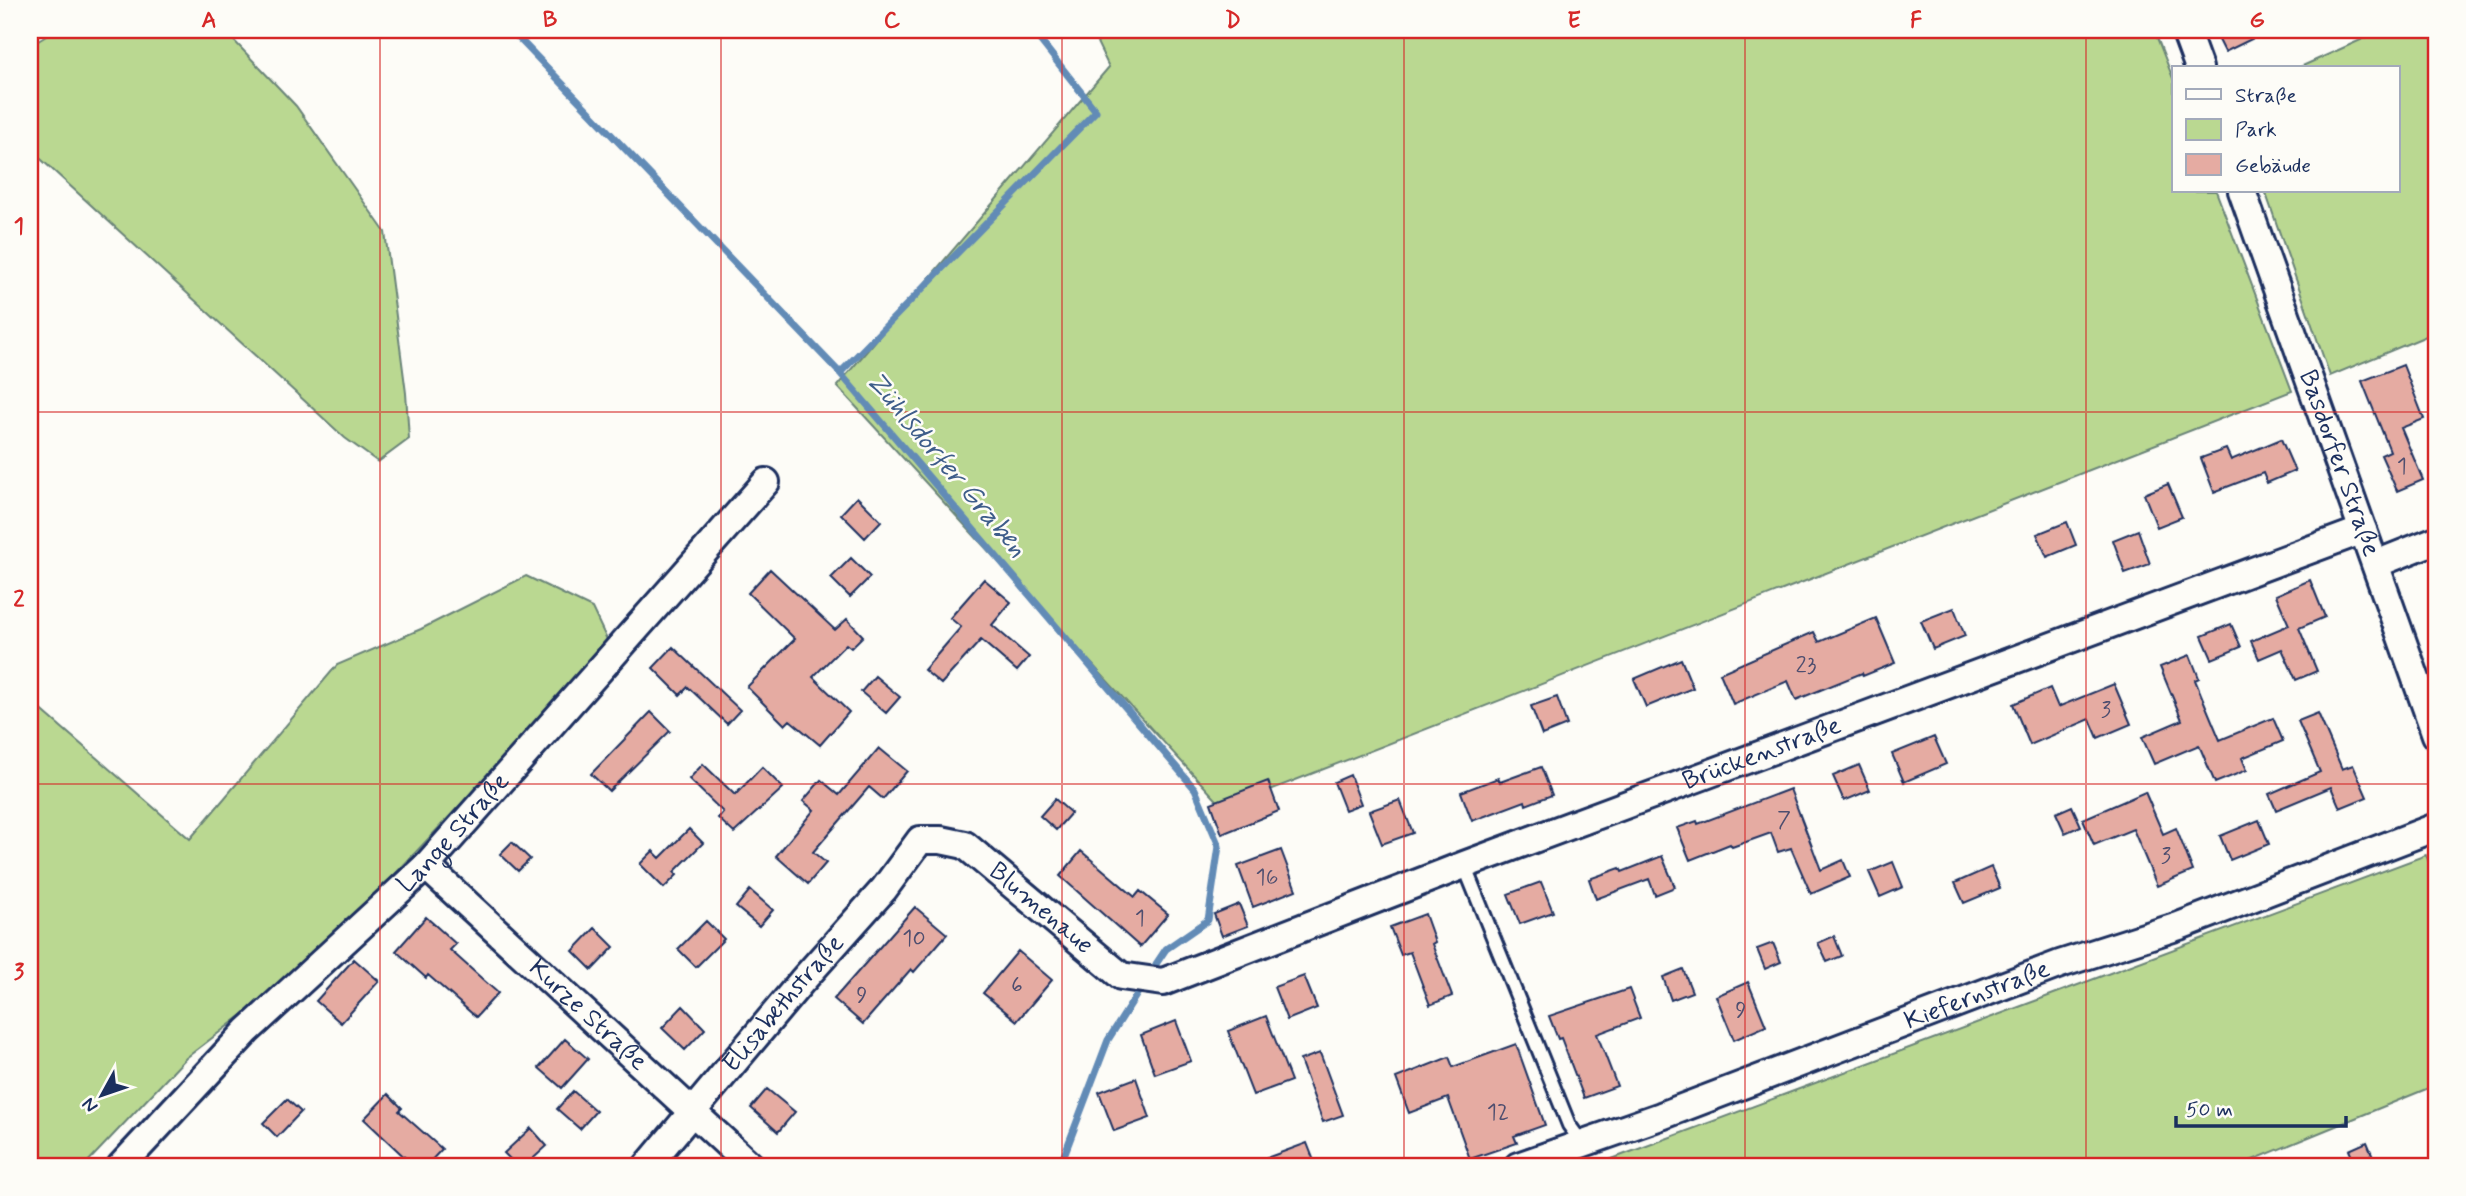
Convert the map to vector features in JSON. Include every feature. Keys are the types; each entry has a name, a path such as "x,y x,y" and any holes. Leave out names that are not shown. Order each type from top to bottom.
{"street":[{"path":"2185,30 2198,66"},
{"name":"Basdorfer Straße","path":"2242,192 2436,735"},
{"name":"Lange Straße","path":"121,1166 247,1031 426,866 766,482"},
{"name":"Brückenstraße","path":"1163,982 1464,865 2363,530"},
{"path":"2376,564 2436,540"},
{"name":"Kiefernstraße","path":"1518,1166 1890,1030 2060,964 2179,926 2436,827"},
{"name":"Blumenaue","path":"920,840 941,840 965,845 1121,976 1163,982"},
{"name":"Elisabethstraße","path":"646,1166 802,981 884,889 920,840"},
{"name":"Kurze Straße","path":"426,866 751,1166"}],"lane":[{"path":"1464,865 1569,1125 1582,1143"}],"green space":[{"path":"56,30 224,30 296,106 385,232 406,393 409,439 378,462 345,438 31,150 30,46"},
{"path":"1091,30 2154,30 2172,76 2172,192 2216,192 2292,391 1224,808 837,386 1109,67"},
{"path":"2383,30 2436,30 2436,332 2330,376 2265,192 2400,192 2400,66 2302,66"},
{"path":"526,576 592,608 610,646 315,959 186,1058 84,1166 30,1166 30,700 190,839 337,665 421,629"},
{"path":"2426,855 2436,880 2436,1085 2238,1166 1593,1166"}],"building":[{"path":"2214,30 2270,30 2225,52"},
{"path":"2403,365 2424,419 2401,428 2423,480 2397,491 2381,455 2390,451 2362,381"},
{"path":"2281,439 2295,471 2267,483 2263,473 2214,492 2201,458 2226,449 2231,460"},
{"path":"2168,484 2182,517 2157,527 2144,494"},
{"path":"857,497 881,521 865,538 841,514"},
{"path":"2067,522 2076,545 2047,557 2037,534"},
{"path":"2138,530 2150,564 2125,573 2113,540"},
{"path":"851,558 870,577 850,597 831,578"},
{"path":"770,569 835,630 847,619 863,636 851,648 846,644 813,677 849,712 820,745 790,720 785,725 747,687 795,639 748,593"},
{"path":"984,579 1011,602 992,625 1029,657 1017,671 981,640 941,684 924,670 961,627 950,618"},
{"path":"2310,580 2325,617 2299,628 2317,671 2296,680 2282,649 2259,659 2251,641 2289,625 2276,595"},
{"path":"1954,608 1965,636 1933,649 1921,621"},
{"path":"1876,618 1895,663 1863,676 1862,673 1796,700 1788,681 1733,704 1720,673 1814,632 1819,642"},
{"path":"2231,624 2241,647 2212,659 2202,636"},
{"path":"673,647 740,710 727,724 688,687 680,695 653,668"},
{"path":"2190,655 2199,678 2195,680 2220,740 2273,718 2283,741 2242,758 2247,770 2215,783 2199,745 2154,764 2142,737 2182,720 2160,667"},
{"path":"1681,659 1693,688 1646,707 1634,679"},
{"path":"875,676 900,697 886,713 861,692"},
{"path":"2114,684 2131,724 2098,738 2090,719 2030,745 2013,704 2050,688 2058,707"},
{"path":"1557,697 1567,725 1542,735 1531,706"},
{"path":"651,712 670,731 609,791 591,774"},
{"path":"2318,713 2342,769 2353,765 2367,797 2340,808 2331,787 2276,810 2269,794 2320,772 2298,721"},
{"path":"1934,737 1946,764 1904,782 1892,754"},
{"path":"879,748 907,771 883,799 869,787 813,852 826,863 808,884 776,856 814,810 803,801 821,780 839,795"},
{"path":"703,764 735,795 762,767 783,788 734,833 718,818 723,812 689,779"},
{"path":"1859,765 1870,790 1844,801 1833,776"},
{"path":"1541,767 1552,795 1526,805 1525,801 1472,821 1461,792 1498,778 1500,782"},
{"path":"1350,775 1361,804 1345,810 1334,782"},
{"path":"1268,781 1279,811 1222,834 1211,803"},
{"path":"1790,789 1821,870 1843,860 1850,877 1811,894 1791,848 1778,852 1771,833 1732,847 1730,844 1690,860 1677,828 1697,821 1698,824"},
{"path":"2145,792 2163,834 2176,828 2193,871 2157,886 2133,829 2094,845 2083,819"},
{"path":"1055,799 1071,813 1056,830 1040,816"},
{"path":"1400,800 1413,833 1382,844 1369,811"},
{"path":"2072,806 2081,826 2065,833 2056,813"},
{"path":"2259,820 2269,844 2230,860 2220,836"},
{"path":"689,829 703,843 674,872 677,875 664,888 640,864 653,851 660,858"},
{"path":"512,842 530,859 518,871 500,854"},
{"path":"1281,850 1296,890 1253,907 1238,866"},
{"path":"1081,851 1135,897 1140,891 1168,914 1140,947 1060,876"},
{"path":"1662,856 1675,887 1655,895 1649,879 1596,899 1589,879 1620,868 1622,872"},
{"path":"1893,862 1903,887 1880,897 1869,872"},
{"path":"1991,867 2000,888 1964,903 1955,883"},
{"path":"1541,882 1553,912 1520,924 1508,894"},
{"path":"750,890 773,910 759,926 736,907"},
{"path":"1239,904 1248,926 1222,936 1214,914"},
{"path":"915,907 947,934 914,972 911,969 863,1024 834,999"},
{"path":"1425,914 1435,942 1432,944 1452,996 1430,1005 1410,952 1401,955 1390,927"},
{"path":"426,917 456,944 450,950 498,993 476,1017 396,951"},
{"path":"706,921 724,939 696,967 678,949"},
{"path":"595,928 614,947 592,970 573,951"},
{"path":"1834,936 1842,956 1827,962 1818,943"},
{"path":"1773,943 1781,962 1765,969 1757,949"},
{"path":"1018,951 1052,980 1017,1021 983,993"},
{"path":"354,959 379,981 341,1023 316,1001"},
{"path":"1683,969 1692,992 1671,1000 1663,977"},
{"path":"1304,976 1317,1008 1287,1020 1274,987"},
{"path":"1748,982 1766,1026 1734,1040 1716,996"},
{"path":"1629,989 1640,1018 1597,1034 1617,1086 1584,1098 1561,1038 1558,1039 1549,1016"},
{"path":"683,1006 705,1029 685,1050 662,1028"},
{"path":"1266,1016 1291,1081 1253,1095 1228,1031"},
{"path":"1176,1021 1191,1061 1155,1074 1141,1035"},
{"path":"565,1039 588,1059 562,1088 539,1068"},
{"path":"1516,1044 1545,1125 1514,1136 1517,1143 1470,1159 1448,1098 1409,1113 1396,1078 1449,1057 1453,1067"},
{"path":"1320,1053 1343,1115 1323,1122 1300,1060"},
{"path":"1136,1078 1150,1118 1114,1131 1099,1092"},
{"path":"767,1089 795,1112 778,1132 751,1108"},
{"path":"573,1091 596,1111 580,1129 557,1109"},
{"path":"388,1094 402,1108 399,1111 442,1149 426,1166 414,1166 364,1119"},
{"path":"287,1099 301,1112 277,1137 263,1123"},
{"path":"531,1128 547,1146 525,1166 517,1166 504,1153"},
{"path":"2367,1142 2377,1166 2356,1166 2349,1150"},
{"path":"1307,1143 1316,1166 1250,1164"}],"waterway":[{"name":"Zühlsdorfer Graben","path":"511,30 840,373 1195,789 1219,846 1208,920 1166,949 1156,964"},
{"path":"840,373 1096,111 1032,30"},
{"name":"Zühlsdorfer Graben","path":"1060,1166 1108,1040 1139,991"}]}
